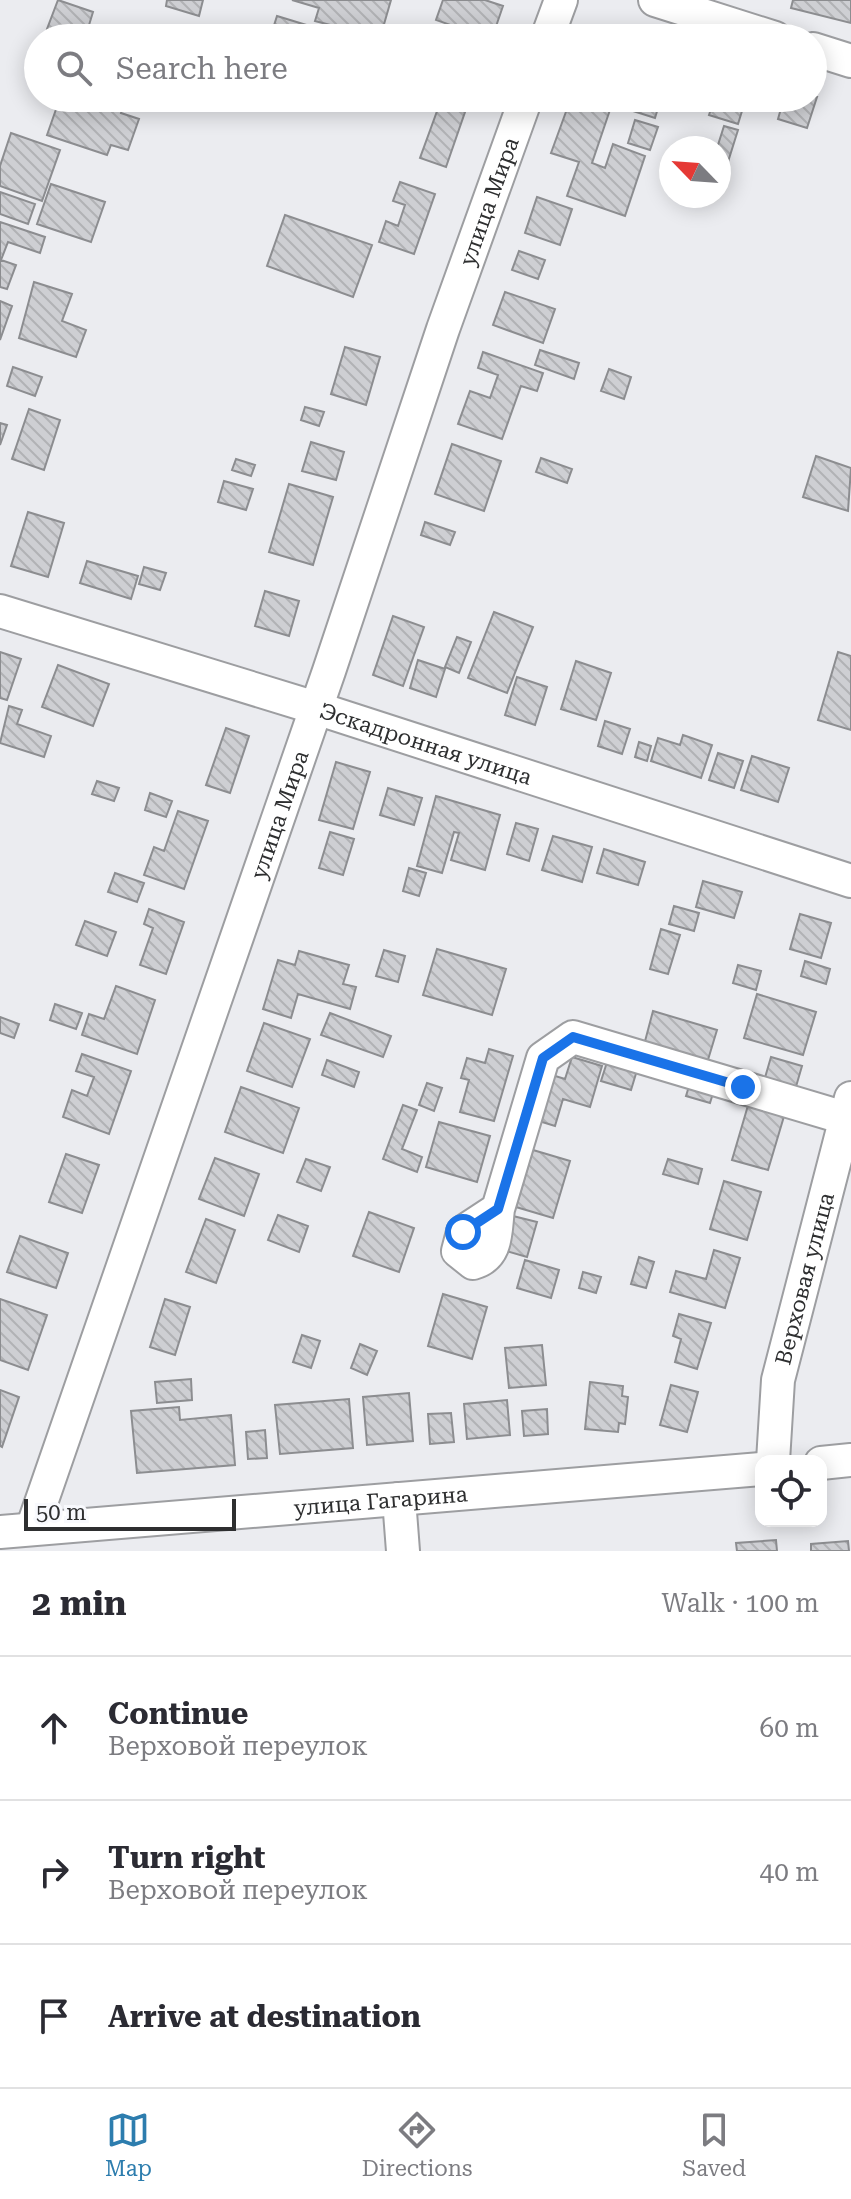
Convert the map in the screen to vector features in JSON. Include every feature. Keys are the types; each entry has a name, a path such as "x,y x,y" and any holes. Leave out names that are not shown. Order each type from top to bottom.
{"street":[{"path":"552,24 561,0"},
{"path":"655,0 738,13"},
{"path":"827,53 851,61"},
{"name":"улица Мира","path":"32,1529 316,708 443,329 521,112"},
{"name":"Эскадронная улица","path":"0,611 316,708 851,881"},
{"path":"498,1209 543,1058 573,1037 848,1108"},
{"name":"Верховая улица","path":"773,1455 778,1380 848,1108"},
{"path":"827,1462 851,1460"},
{"name":"улица Гагарина","path":"0,1532 755,1469"},
{"path":"399,1499 403,1551"}],"building":[{"path":"58,0 93,12 89,24 49,24"},
{"path":"167,0 203,0 199,16 166,6"},
{"path":"292,0 391,0 384,24 326,24 315,21 319,8"},
{"path":"443,0 485,0 503,6 497,24 448,24 436,20"},
{"path":"793,0 851,0 851,23 791,8"},
{"path":"277,16 303,24 274,24"},
{"path":"55,112 121,112 139,119 128,150 111,145 107,155 47,135"},
{"path":"437,112 465,112 446,167 420,158"},
{"path":"566,112 609,112 592,163 605,168 613,144 645,156 625,216 567,196 579,162 551,153"},
{"path":"636,112 657,112 655,118"},
{"path":"710,112 742,112 738,124 709,115"},
{"path":"780,112 812,112 807,128 778,119"},
{"path":"635,120 658,127 650,150 628,143"},
{"path":"724,126 738,130 731,152 731,136 721,136"},
{"path":"11,133 60,150 42,201 0,186 0,166"},
{"path":"400,182 435,194 414,254 379,242 386,221 398,226 405,205 393,201"},
{"path":"51,184 105,202 91,242 37,224"},
{"path":"0,192 35,204 28,224 0,214"},
{"path":"537,197 572,209 560,245 525,233"},
{"path":"285,215 372,245 353,297 267,266"},
{"path":"0,222 45,237 40,253 8,242 1,260 16,265 7,289 0,287"},
{"path":"519,251 545,260 538,279 512,270"},
{"path":"34,282 72,294 62,321 86,330 76,357 19,338"},
{"path":"505,292 555,309 543,343 493,325"},
{"path":"0,301 12,306 0,340"},
{"path":"345,347 380,357 366,405 331,394"},
{"path":"540,350 579,363 574,379 535,365"},
{"path":"483,352 543,373 537,391 521,386 502,439 458,424 470,391 490,398 498,375 478,368"},
{"path":"13,367 42,377 35,396 7,386"},
{"path":"609,369 631,377 624,399 601,391"},
{"path":"305,407 324,412 319,426 301,420"},
{"path":"29,409 60,420 44,470 12,459"},
{"path":"0,423 7,425 0,445"},
{"path":"311,442 344,452 336,480 302,471"},
{"path":"452,444 501,461 484,511 435,494"},
{"path":"816,456 851,468 848,511 803,497"},
{"path":"541,458 572,469 567,483 536,472"},
{"path":"236,459 255,465 251,476 232,470"},
{"path":"224,481 253,489 246,510 218,502"},
{"path":"289,484 333,497 313,565 269,552"},
{"path":"28,512 64,523 48,577 11,566"},
{"path":"425,522 455,532 450,545 421,535"},
{"path":"87,561 138,576 131,599 80,583"},
{"path":"144,567 166,573 160,590 139,584"},
{"path":"265,591 299,601 289,636 255,626"},
{"path":"494,612 533,627 507,693 468,678"},
{"path":"393,616 424,627 403,686 373,675"},
{"path":"457,637 471,642 459,673 445,667"},
{"path":"0,652 21,659 7,700 0,698"},
{"path":"838,652 851,656 851,730 818,720"},
{"path":"418,660 445,669 436,697 410,688"},
{"path":"576,661 611,673 596,720 561,709"},
{"path":"58,665 109,684 93,726 42,707"},
{"path":"517,677 547,687 535,725 505,715"},
{"path":"9,706 22,710 17,724 51,736 44,757 0,743"},
{"path":"605,721 630,729 622,754 598,746"},
{"path":"226,728 249,736 230,793 206,785"},
{"path":"683,735 712,745 701,778 651,761 658,738 680,745"},
{"path":"639,742 651,746 647,761 635,757"},
{"path":"718,753 743,761 734,788 709,780"},
{"path":"752,756 789,768 778,802 741,790"},
{"path":"336,762 370,772 353,829 319,820"},
{"path":"97,781 119,788 114,801 92,794"},
{"path":"388,788 422,798 414,825 380,815"},
{"path":"150,793 172,801 166,817 145,810"},
{"path":"436,796 500,815 485,870 451,860 459,833 454,832 442,873 417,866"},
{"path":"178,811 208,821 184,889 144,875 154,847 164,851"},
{"path":"516,823 538,829 529,861 507,854"},
{"path":"330,832 354,839 343,875 319,868"},
{"path":"553,836 592,847 582,882 542,870"},
{"path":"604,849 645,862 638,885 597,873"},
{"path":"409,868 426,873 419,896 403,891"},
{"path":"115,873 144,883 137,902 108,892"},
{"path":"703,881 742,892 734,918 696,907"},
{"path":"674,906 699,913 694,931 669,924"},
{"path":"149,909 184,922 166,974 140,965 153,928 144,924"},
{"path":"800,914 831,923 821,958 790,949"},
{"path":"85,921 116,932 107,956 76,945"},
{"path":"661,929 680,935 668,974 650,969"},
{"path":"437,949 506,969 492,1015 423,995"},
{"path":"384,950 405,956 398,982 376,976"},
{"path":"299,951 349,965 343,984 356,987 350,1009 298,994 291,1018 263,1009 278,960 295,965"},
{"path":"805,961 830,969 826,984 801,976"},
{"path":"738,965 761,971 756,990 733,983"},
{"path":"116,986 155,1000 137,1054 82,1035 89,1014 104,1019"},
{"path":"757,994 816,1012 803,1055 744,1038"},
{"path":"55,1004 82,1013 76,1029 50,1020"},
{"path":"653,1011 717,1030 707,1063 644,1045"},
{"path":"330,1013 391,1036 383,1057 321,1035"},
{"path":"0,1017 19,1024 14,1038 0,1033"},
{"path":"264,1023 310,1039 292,1087 247,1071"},
{"path":"489,1049 513,1056 494,1121 460,1112 469,1080 461,1078 467,1058 485,1063"},
{"path":"82,1054 131,1071 109,1134 63,1117 72,1090 87,1096 94,1077 76,1071"},
{"path":"572,1057 602,1066 590,1107 563,1099 555,1126 539,1121 552,1075 565,1079"},
{"path":"771,1057 802,1066 795,1090 764,1081"},
{"path":"608,1059 638,1067 631,1090 601,1081"},
{"path":"327,1060 359,1072 354,1087 322,1075"},
{"path":"427,1083 442,1088 434,1111 419,1105"},
{"path":"690,1083 714,1090 710,1103 686,1096"},
{"path":"241,1087 299,1108 283,1153 225,1132"},
{"path":"749,1102 785,1113 768,1170 732,1160"},
{"path":"403,1105 417,1110 402,1149 422,1157 417,1172 383,1159"},
{"path":"439,1122 490,1136 477,1182 426,1167"},
{"path":"533,1150 570,1161 553,1218 516,1207"},
{"path":"66,1154 99,1165 82,1213 49,1202"},
{"path":"215,1158 259,1174 244,1216 199,1199"},
{"path":"306,1159 330,1167 321,1191 297,1182"},
{"path":"668,1159 702,1169 698,1184 663,1174"},
{"path":"724,1181 761,1192 747,1240 710,1229"},
{"path":"369,1212 414,1228 399,1272 353,1256"},
{"path":"278,1215 308,1226 299,1252 268,1240"},
{"path":"513,1216 537,1222 527,1257 503,1250"},
{"path":"206,1219 235,1230 216,1283 186,1272"},
{"path":"20,1236 68,1253 56,1288 7,1272"},
{"path":"714,1250 740,1258 725,1308 670,1292 676,1271 706,1279"},
{"path":"639,1257 654,1262 646,1288 631,1284"},
{"path":"525,1260 559,1270 551,1298 517,1288"},
{"path":"583,1272 601,1277 596,1293 579,1288"},
{"path":"443,1294 487,1307 472,1359 428,1346"},
{"path":"0,1299 47,1315 28,1370 0,1360"},
{"path":"165,1299 190,1307 175,1355 150,1347"},
{"path":"679,1314 711,1323 697,1369 675,1362 681,1339 673,1336"},
{"path":"302,1335 320,1341 311,1368 293,1362"},
{"path":"360,1344 377,1351 367,1375 351,1368"},
{"path":"542,1345 546,1385 509,1388 505,1348"},
{"path":"191,1379 192,1400 157,1403 155,1382"},
{"path":"590,1382 623,1386 622,1396 628,1397 625,1424 619,1423 618,1432 585,1429"},
{"path":"671,1385 698,1392 687,1432 660,1425"},
{"path":"0,1390 19,1397 2,1447 0,1446"},
{"path":"409,1393 413,1441 367,1445 363,1397"},
{"path":"349,1399 353,1448 280,1454 275,1405"},
{"path":"507,1400 510,1435 467,1439 464,1404"},
{"path":"179,1407 180,1420 231,1415 235,1465 137,1473 131,1411"},
{"path":"547,1409 548,1434 524,1436 522,1411"},
{"path":"451,1413 454,1442 430,1444 428,1414"},
{"path":"265,1430 267,1458 248,1459 246,1432"},
{"path":"776,1540 777,1551 737,1551 736,1543"},
{"path":"848,1541 849,1551 811,1551 811,1544"}],"route":[{"path":"463,1232 498,1209 543,1058 573,1037 743,1087"}]}
